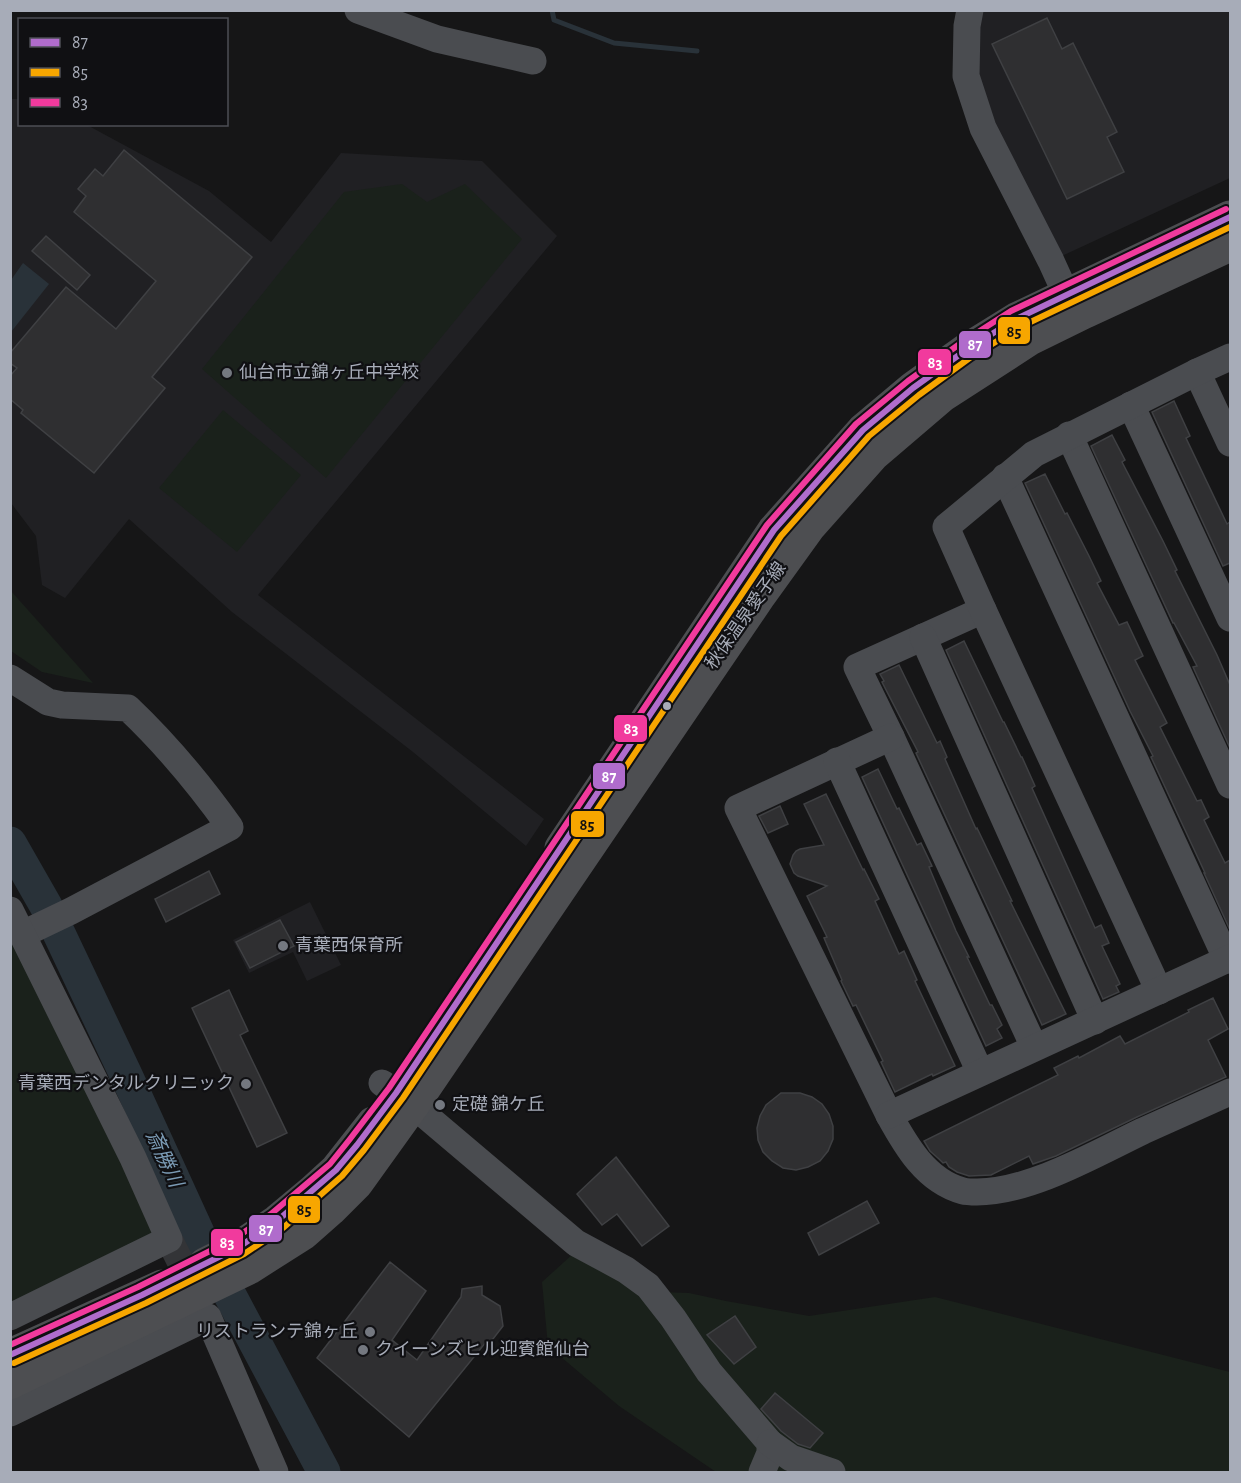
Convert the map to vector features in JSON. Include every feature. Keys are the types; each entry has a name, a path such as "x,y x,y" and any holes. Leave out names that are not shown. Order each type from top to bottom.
{"main road":[{"name":"秋保温泉愛子線","path":"397,1094 774,530 863,430 914,388 966,350 1016,319 1230,217"},
{"name":"秋保温泉愛子線","path":"10,1383 147,1306 244,1257 277,1221 336,1170 397,1094 809,527 873,455 942,396 1030,339 1230,245"},
{"name":"秋保温泉愛子線","path":"10,1355 147,1306"}],"street":[{"path":"358,10 437,39 533,61"},
{"path":"970,10 967,26 966,76 983,128 1066,294"},
{"path":"1159,992 946,527 1034,454 1230,357"},
{"path":"1197,372 1230,443"},
{"path":"1131,405 1230,618"},
{"path":"1069,435 1230,785"},
{"path":"889,1114 1228,959 1005,477"},
{"path":"983,610 857,667 1034,1047"},
{"path":"923,637 1095,1021"},
{"path":"10,678 48,702 62,705 128,708 151,730 230,827 71,911 26,932"},
{"path":"891,736 738,808 889,1114 914,1157 929,1172 945,1183 964,1191 1001,1190 1022,1185 1071,1166 1230,1092"},
{"path":"837,761 980,1072"},
{"path":"10,910 26,932 169,1239 10,1317"},
{"path":"397,1094 576,1243 626,1270 648,1286 673,1318 709,1372 770,1443 791,1458 832,1473"},
{"path":"10,1413 208,1317 275,1473"},
{"path":"762,1473 770,1453 770,1443"}],"shaded area":[{"path":"970,11 1230,11 1230,178 1051,261 983,128"},
{"name":"仙台市立錦ヶ丘中学校","path":"11,99 18,99 18,126 89,126 209,191 271,242 341,153 482,161 557,236 258,595 544,819 526,846 413,752 232,612 129,519 65,598 42,585 36,536 11,503"},
{"path":"402,184 427,202 465,184 522,239 326,478 202,369 344,192"},
{"path":"23,263 49,284 11,332 11,280"},
{"path":"223,410 301,475 237,552 159,488"},
{"path":"11,591 93,683 42,672 11,651"},
{"path":"10,895 51,972 169,1239 10,1317"},
{"name":"青葉西保育所","path":"310,902 341,965 307,981 293,952 249,973 233,940"},
{"path":"574,1253 595,1256 633,1291 689,1293 809,1316 935,1297 1230,1372 1230,1472 716,1472 619,1406 548,1346 542,1282"}],"building":[{"path":"1047,18 1062,49 1073,43 1117,132 1107,137 1124,172 1067,199 992,44"},
{"path":"124,150 252,257 152,377 165,388 94,473 21,413 23,410 10,399 10,376 17,368 10,363 10,353 66,287 116,329 156,281 74,212 86,196 78,189 95,169 103,176"},
{"path":"46,236 90,275 77,290 32,251"},
{"path":"1174,401 1190,436 1186,438 1227,524 1230,522 1230,563 1223,566 1152,412"},
{"path":"1112,435 1125,460 1122,462 1163,541 1230,685 1230,748 1193,667 1197,666 1173,623 1091,446"},
{"path":"1045,474 1089,556 1101,581 1097,583 1119,625 1127,622 1143,656 1135,660 1167,723 1160,727 1197,801 1201,800 1209,817 1204,820 1225,863 1230,860 1230,930 1151,757 1153,756 1025,483"},
{"path":"964,641 1022,757 1035,786 1032,788 1095,928 1101,925 1109,943 1102,946 1120,984 1116,986 1119,992 1103,999 946,650"},
{"path":"899,665 937,743 940,741 947,757 945,759 976,829 1066,1014 1042,1025 916,753 918,752 882,682 884,681 880,674"},
{"path":"878,769 917,845 921,843 932,866 929,867 969,957 967,957 1002,1025 997,1029 1002,1038 986,1046 862,777"},
{"path":"826,794 879,899 875,901 899,954 904,951 917,980 915,981 955,1066 933,1076 932,1074 895,1092 856,1005 853,1006 841,981 824,938 827,937 807,896 827,886 798,876 790,864 796,851 824,845 804,804"},
{"path":"780,806 788,824 768,833 759,816"},
{"path":"209,871 220,894 166,922 155,899"},
{"path":"280,920 294,946 250,968 236,942"},
{"name":"青葉西デンタルクリニック","path":"229,990 248,1031 240,1035 287,1133 257,1147 192,1008"},
{"path":"1213,998 1228,1029 1208,1040 1226,1077 1056,1156 1033,1164 1029,1156 991,1175 969,1176 957,1172 930,1151 924,1141 1058,1075 1054,1068 1078,1056 1079,1058 1120,1036 1125,1044"},
{"path":"781,1093 800,1093 812,1097 822,1104 829,1114 833,1126 833,1139 828,1151 820,1161 808,1167 796,1170 783,1168 763,1152 758,1140 757,1128 760,1116 766,1105"},
{"path":"616,1157 669,1226 642,1246 617,1214 602,1225 577,1194"},
{"path":"867,1201 879,1223 819,1255 808,1233"},
{"name":"クイーンズヒル迎賓館仙台","path":"390,1262 426,1291 392,1340 417,1360 461,1297 462,1289 482,1286 482,1295 500,1306 503,1326 493,1339 486,1342 409,1437 317,1358"},
{"path":"735,1316 756,1347 734,1364 707,1335"},
{"path":"775,1393 823,1433 810,1448 798,1444 781,1431 761,1409"}],"waterway":[{"path":"552,10 554,20 614,43 697,51"},
{"name":"斎勝川","path":"10,843 46,906 206,1250 324,1472"}],"tunnel":[{"path":"169,1239 205,1311"}],"transit line":[{"name":"83","path":"10,1345 138,1287 234,1239 271,1214 330,1164 389,1088 767,525 856,424 908,381 1011,311 1226,209"},
{"name":"87","path":"10,1355 142,1295 239,1247 277,1221 336,1170 396,1093 774,530 863,430 913,388 966,350 1016,319 1230,217"},
{"name":"85","path":"14,1363 146,1303 244,1254 283,1228 342,1176 403,1098 781,536 869,436 971,357 1020,327 1230,227"}],"place":[{"name":"仙台市立錦ヶ丘中学校","path":"227,373"},
{"name":"青葉西保育所","path":"283,946"},
{"name":"青葉西デンタルクリニック","path":"246,1084"},
{"name":"定礎 錦ケ丘","path":"440,1105"},
{"name":"リストランテ錦ヶ丘","path":"370,1332"},
{"name":"クイーンズヒル迎賓館仙台","path":"363,1350"}]}
